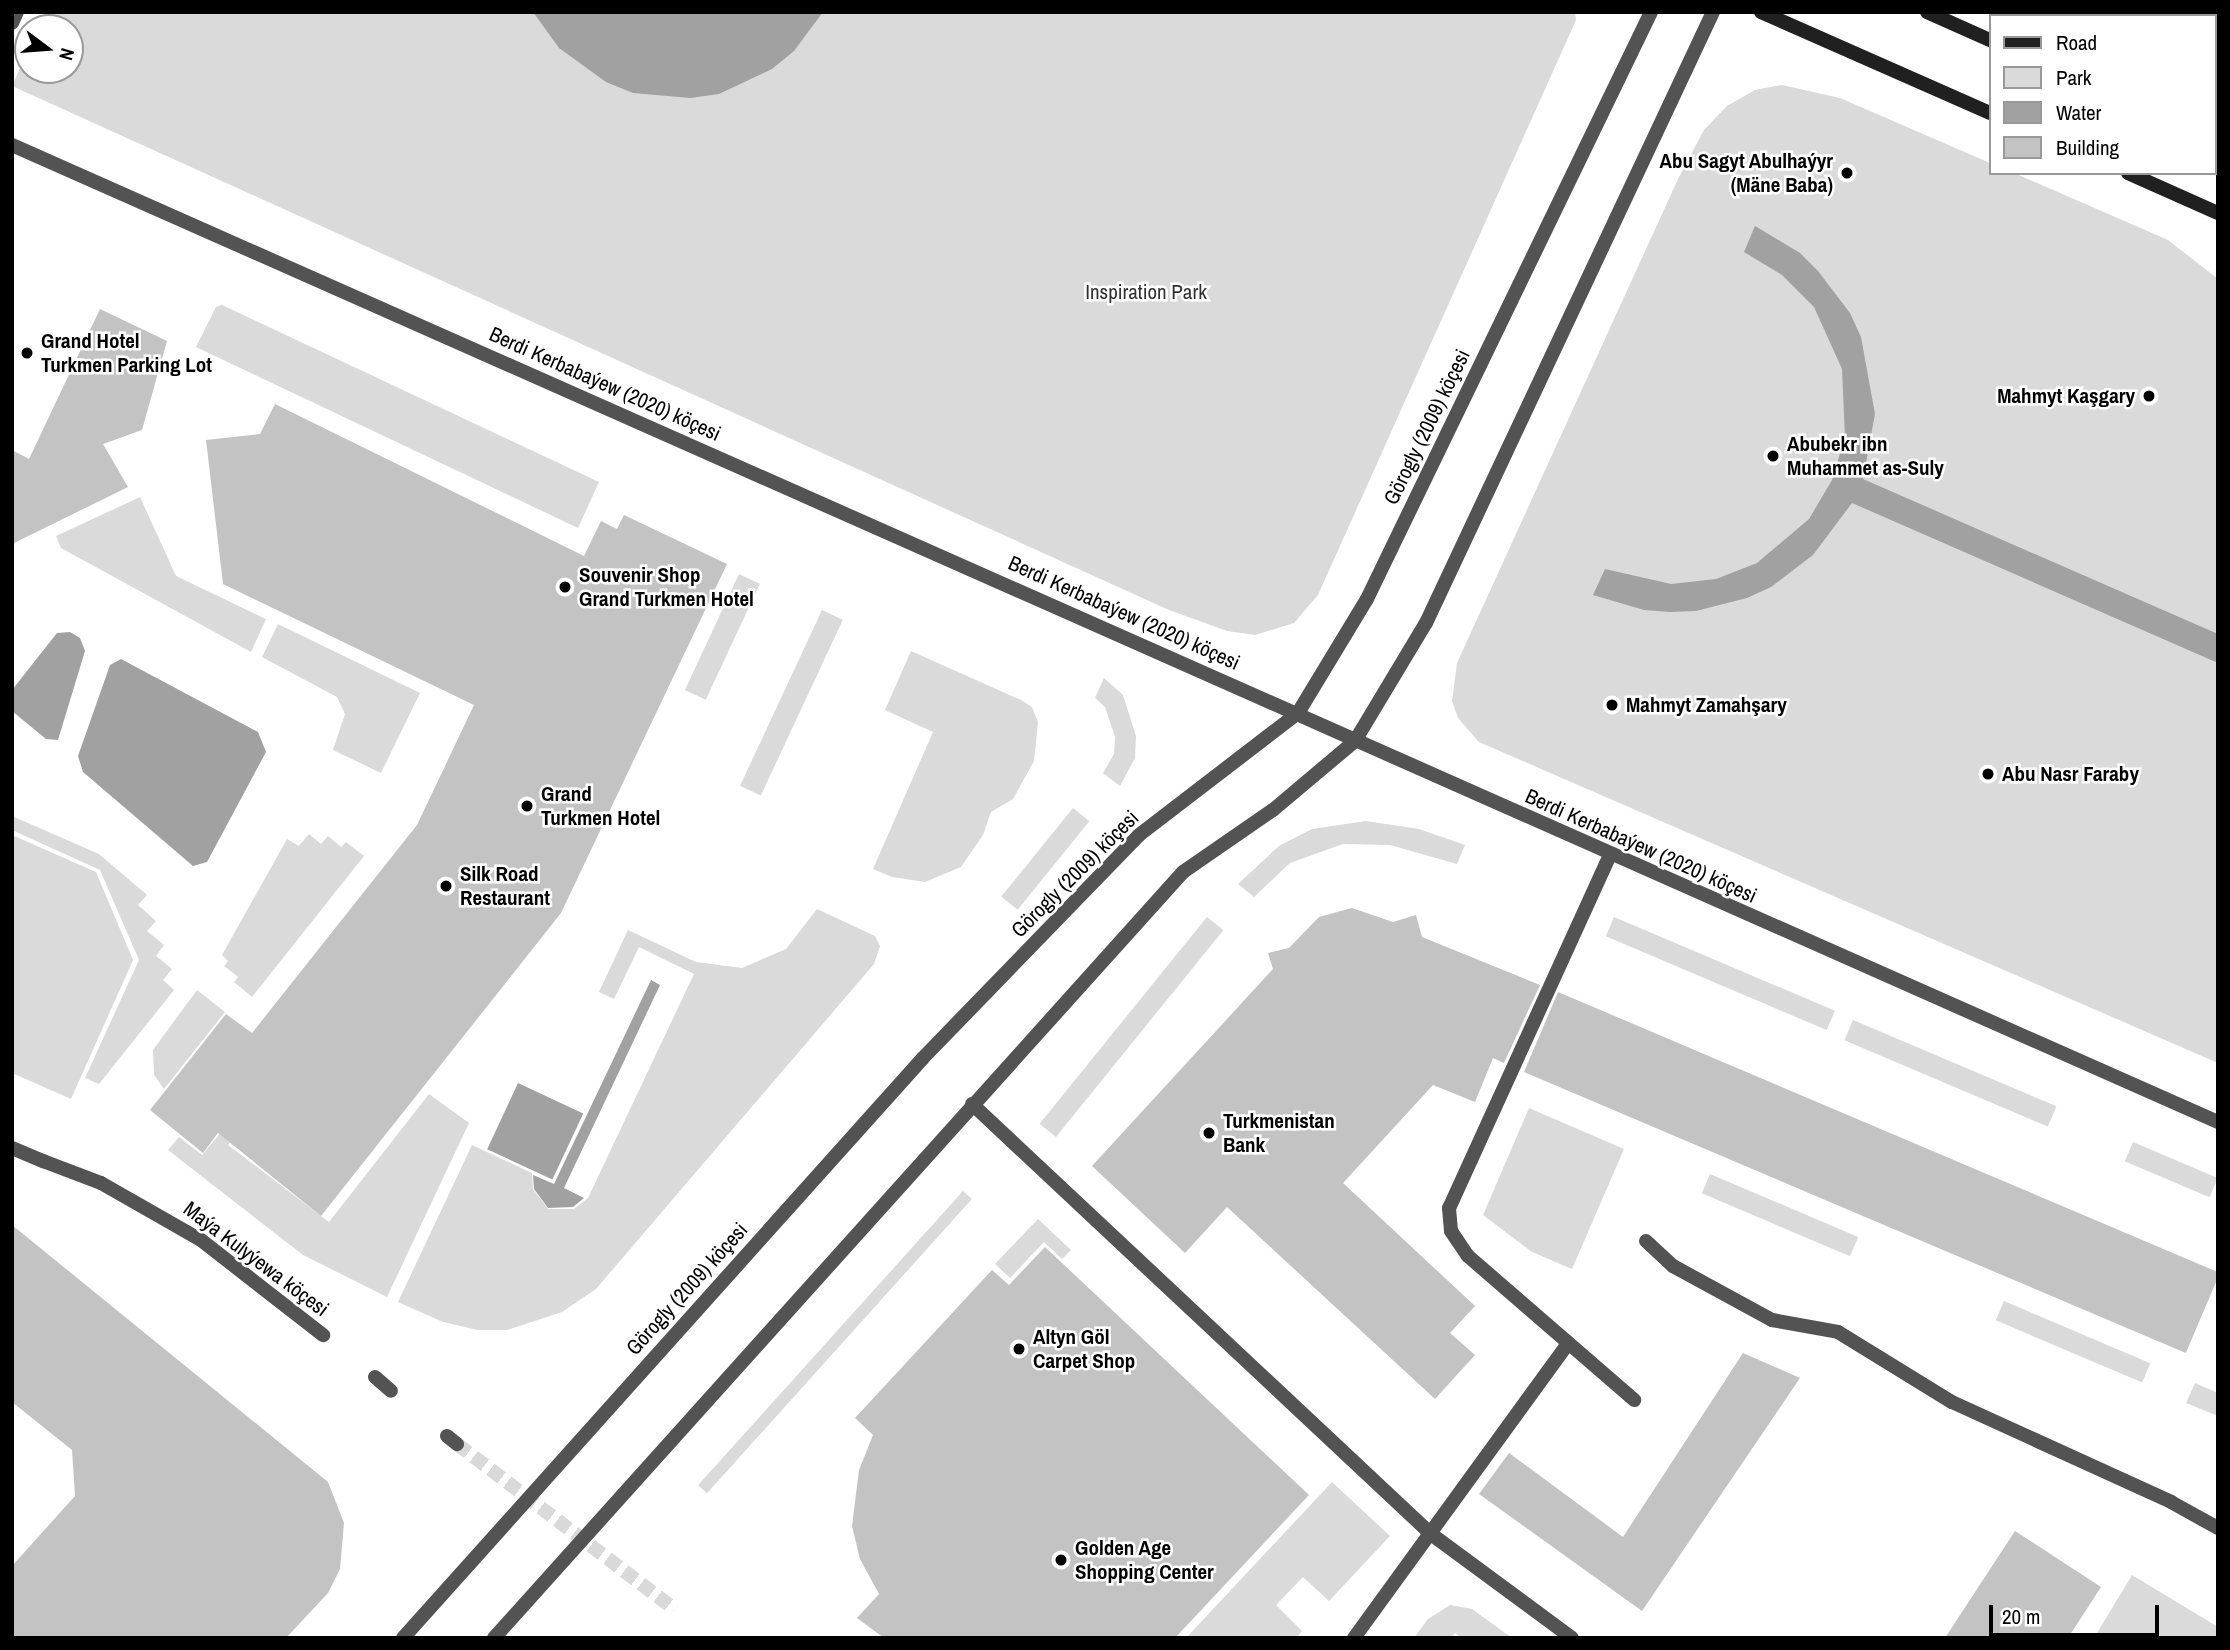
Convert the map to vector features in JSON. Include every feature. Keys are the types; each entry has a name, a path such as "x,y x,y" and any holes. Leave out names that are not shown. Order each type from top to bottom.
{"main road":[{"path":"1761,12 1988,112"},
{"path":"1927,12 1988,39"},
{"path":"2132,175 2218,213"}],"street":[{"path":"12,23 17,12"},
{"name":"Görogly (2009) köçesi","path":"403,1638 979,999 1139,835 1298,713 1367,599 1651,12"},
{"path":"494,1638 1183,872 1273,810 1355,741 1426,623 1713,12"},
{"name":"Berdi Kerbabaýew (2020) köçesi","path":"12,145 2218,1122"},
{"path":"1610,855 1449,1208 1451,1231 1468,1256 1634,1400"},
{"path":"972,1104 1431,1534 1572,1638"},
{"name":"Maýa Kulyýewa köçesi","path":"12,1148 101,1183 201,1240 323,1335"},
{"path":"1646,1241 1673,1266 1772,1320 1838,1332 1952,1402 2171,1502 2218,1528"},
{"path":"1354,1638 1568,1343"},
{"path":"375,1377 391,1391"}],"green space":[{"name":"Inspiration Park","path":"1575,12 1576,20 1318,595 1294,623 1255,635 1227,631 1169,610 12,86 14,82 14,84 84,84 84,14 44,14"},
{"path":"1782,85 1840,98 1988,162 1988,175 2019,175 2168,240 2218,279 2218,1063 1479,742 1458,718 1452,701 1457,663 1678,179 1704,130 1727,106 1755,90"},
{"path":"222,305 599,482 578,528 196,347 216,307"},
{"path":"140,497 176,576 266,619 251,652 61,548 56,536"},
{"path":"739,574 760,584 706,700 685,690"},
{"path":"822,610 843,620 761,796 740,786"},
{"path":"278,624 420,693 381,773 333,750 345,714 337,697 262,657"},
{"path":"911,651 1021,700 1032,707 1038,722 1034,761 1013,799 991,812 983,835 961,867 925,882 892,877 873,869 933,732 885,710"},
{"path":"1104,678 1123,695 1136,736 1135,758 1120,786 1103,773 1114,754 1115,737 1105,707 1095,698"},
{"path":"1073,808 1089,821 1018,910 1001,897"},
{"path":"12,816 99,854 147,895 138,905 156,921 147,931 164,945 156,956 172,969 163,980 174,990 99,1084 85,1078 139,960 100,870 12,830"},
{"path":"1366,821 1419,829 1465,845 1457,864 1390,845 1343,844 1290,863 1254,897 1238,884 1279,846 1312,829"},
{"path":"309,834 321,844 328,836 341,847 346,842 364,856 252,997 234,982 238,977 224,966 228,961 222,955 287,839 299,846"},
{"path":"12,835 96,872 133,960 71,1099 12,1073"},
{"path":"817,909 875,936 880,946 874,964 596,1289 562,1312 507,1330 478,1330 443,1322 398,1302 472,1145 532,1173 533,1189 548,1209 574,1209 588,1198 694,974 639,947 614,999 599,992 628,930 696,962 742,968 786,949"},
{"path":"1207,917 1223,930 1056,1137 1040,1124"},
{"path":"1614,917 1835,1011 1827,1030 1606,936"},
{"path":"197,990 225,1012 164,1089 154,1075 153,1050"},
{"path":"1853,1020 2056,1106 2048,1127 1844,1040"},
{"path":"429,1094 469,1123 387,1297 303,1255 168,1150 179,1137 202,1155 227,1125 237,1133 228,1145 329,1222"},
{"path":"1529,1108 1624,1149 1572,1269 1532,1252 1483,1215"},
{"path":"2133,1142 2218,1178 2209,1197 2125,1161"},
{"path":"1710,1174 1858,1237 1850,1256 1702,1193"},
{"path":"963,1191 972,1199 707,1493 698,1485"},
{"path":"1038,1219 1071,1250 1062,1259 1044,1242 1010,1278 995,1264"},
{"path":"2004,1301 2150,1363 2142,1382 1996,1320"},
{"path":"2195,1383 2218,1393 2218,1416 2186,1403"},
{"path":"1332,1482 1390,1536 1329,1601 1303,1577 1276,1605 1302,1631 1296,1638 1186,1638"},
{"path":"2132,1575 2218,1627 2218,1638 2094,1638"},
{"path":"1450,1605 1472,1609 1512,1638 1462,1638 1455,1633 1451,1638 1414,1638 1428,1619"}],"water":[{"path":"533,12 823,12 794,51 772,69 719,94 690,98 633,93 606,82 559,48"},
{"path":"1755,226 1800,253 1818,271 1850,313 1861,337 1875,414 1863,479 2218,634 2218,663 1852,503 1813,555 1771,587 1747,598 1696,611 1670,612 1644,610 1593,595 1605,569 1671,584 1716,579 1757,563 1809,519 1832,480 1845,437 1842,369 1814,307 1782,275 1744,252"},
{"path":"70,632 80,638 85,651 58,740 46,739 12,711 12,690 57,633"},
{"path":"121,659 258,732 266,752 207,862 193,866 83,772 78,756 110,665"},
{"path":"651,980 660,985 564,1188 584,1198 573,1207 548,1208 534,1189 533,1175 554,1184"},
{"path":"518,1083 583,1113 552,1180 487,1149"}],"building":[{"path":"100,309 167,341 142,430 103,444 128,487 12,544 12,450 29,459"},
{"name":"Grand Turkmen Hotel","path":"275,404 584,556 601,521 617,529 624,515 727,564 561,913 321,1216 218,1133 203,1153 150,1110 226,1014 252,1033 417,825 474,705 223,584 206,440 260,434"},
{"name":"Turkmenistan Bank","path":"1352,908 1393,922 1416,915 1422,937 1540,985 1504,1063 1493,1058 1475,1102 1433,1085 1343,1183 1475,1306 1450,1333 1475,1355 1435,1399 1227,1207 1185,1253 1092,1166 1273,969 1268,953 1289,948 1319,917"},
{"path":"1558,992 2218,1272 2186,1353 1524,1072"},
{"path":"12,1225 328,1482 344,1523 340,1569 328,1593 286,1638 12,1638 12,1566 75,1496 72,1450 12,1402"},
{"path":"1045,1247 1309,1495 1175,1638 884,1638 857,1618 879,1594 860,1559 852,1526 859,1470 873,1435 855,1418 992,1270 1009,1285"},
{"path":"1743,1353 1800,1378 1642,1611 1479,1494 1509,1453 1623,1537"},
{"path":"2015,1531 2101,1587 2068,1638 1945,1638"}],"tunnel":[{"path":"457,1444 674,1609"}],"place":[{"name":"Abu Sagyt Abulhaýyr (Mäne Baba)","path":"1847,173"},
{"name":"Grand Hotel Turkmen Parking Lot","path":"27,353"},
{"name":"Mahmyt Kaşgary","path":"2149,396"},
{"name":"Abubekr ibn Muhammet as-Suly","path":"1773,456"},
{"name":"Souvenir Shop Grand Turkmen Hotel","path":"565,587"},
{"name":"Mahmyt Zamahşary","path":"1612,705"},
{"name":"Abu Nasr Faraby","path":"1988,774"},
{"name":"Grand Turkmen Hotel","path":"527,806"},
{"name":"Silk Road Restaurant","path":"446,886"},
{"name":"Turkmenistan Bank","path":"1209,1133"},
{"name":"Altyn Göl Carpet Shop","path":"1019,1349"},
{"name":"Golden Age Shopping Center","path":"1061,1560"}]}
